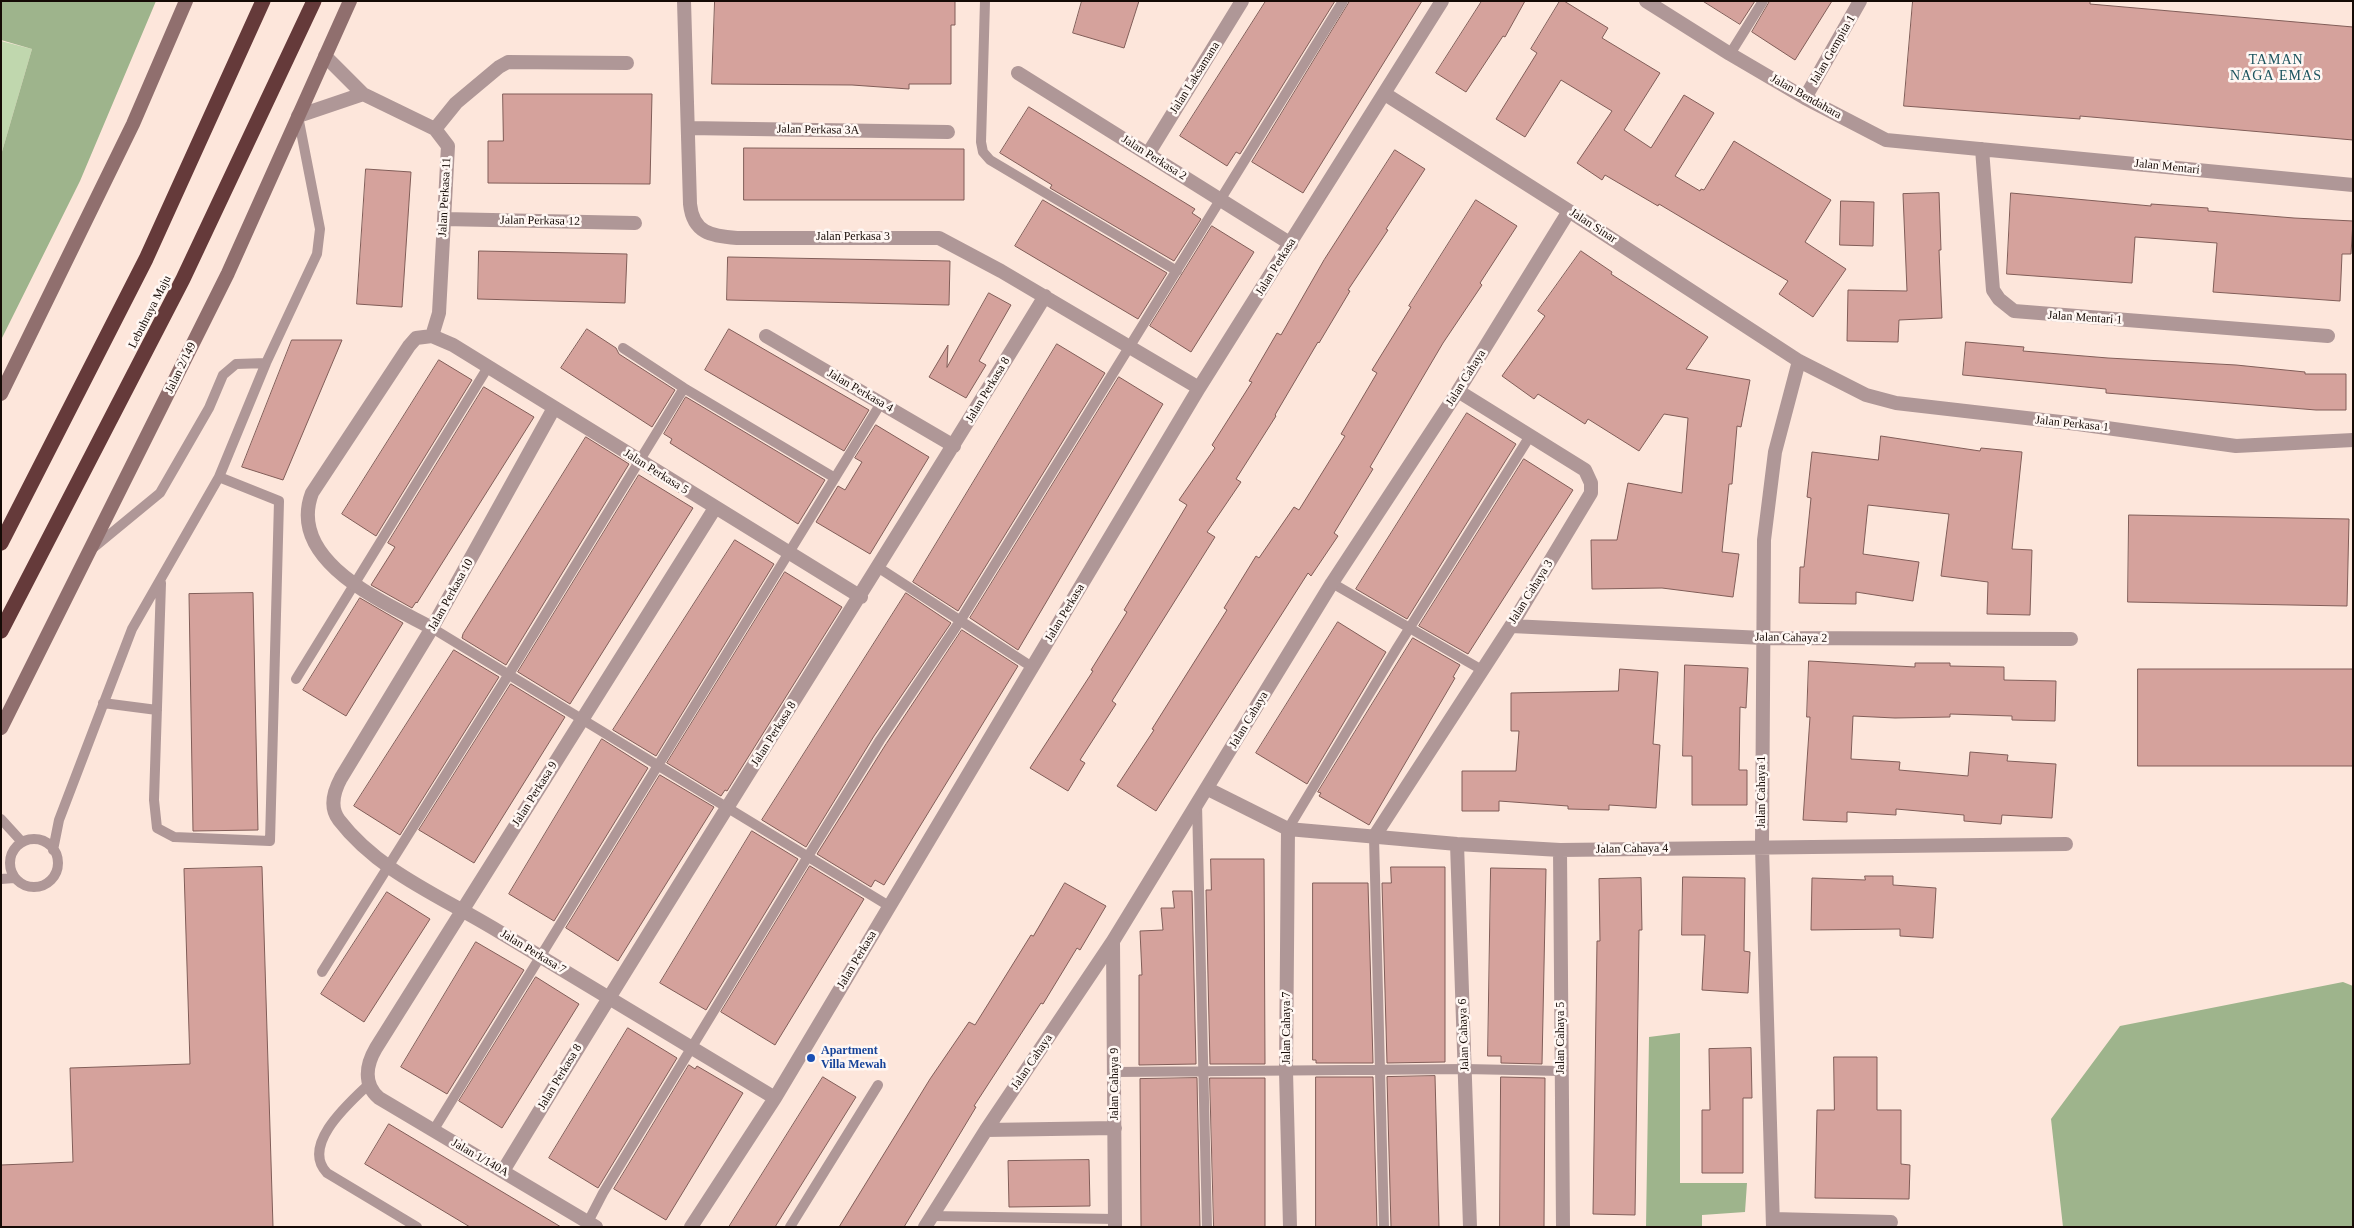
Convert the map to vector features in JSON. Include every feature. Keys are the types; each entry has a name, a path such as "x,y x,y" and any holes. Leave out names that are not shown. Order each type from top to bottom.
{"highway":[{"path":"1,543 146,258 263,1"},
{"name":"Lebuhraya Maju","path":"1,631 183,279 314,1"}],"main road":[{"path":"1,394 133,124 186,1"},
{"name":"Jalan 2/149","path":"1,728 228,273 350,1"}],"street":[{"name":"Jalan Perkasa 3","path":"684,1 691,215 695,223 706,233 718,237 737,238 935,237 1002,271 1199,388"},
{"name":"Jalan Laksamana","path":"1148,154 1242,1"},
{"name":"Jalan Perkasa","path":"691,1227 775,1098 1199,388 1442,1"},
{"name":"Jalan Gempita 1","path":"1805,98 1860,1"},
{"name":"Jalan Bendahara","path":"1652,3 1730,54 1805,98 1886,140 1982,149"},
{"path":"325,56 363,94 435,128 456,103 500,66 508,62 627,63"},
{"name":"Jalan Perkasa 2","path":"1018,73 1290,244"},
{"path":"298,116 363,94"},
{"name":"Jalan Sinar","path":"1385,94 1799,361"},
{"name":"Jalan Perkasa 11","path":"432,336 439,313 448,146 435,128"},
{"name":"Jalan Perkasa 3A","path":"688,128 948,132"},
{"name":"Jalan Mentari","path":"1982,149 2353,186"},
{"name":"Jalan Mentari 1","path":"1982,149 1993,290 1999,299 2014,311 2328,336"},
{"name":"Jalan Cahaya","path":"928,1221 986,1130 1113,941 1208,789 1332,583 1458,391 1569,211"},
{"name":"Jalan Perkasa 12","path":"444,219 635,223"},
{"name":"Jalan Perkasa 8","path":"503,1171 608,998 879,568 1044,296"},
{"path":"432,336 416,338 409,346 312,493 307,504 307,517 316,544 334,569 352,584 432,628"},
{"name":"Jalan Perkasa 5","path":"432,336 453,345 861,597"},
{"name":"Jalan Perkasa 4","path":"766,336 954,446"},
{"name":"Jalan Perkasa 1","path":"1799,361 1866,395 1896,403 2078,424 2236,446 2353,440"},
{"name":"Jalan Cahaya 1","path":"1773,1223 1762,847 1764,540 1775,452 1799,361"},
{"name":"Jalan Cahaya 3","path":"1374,836 1510,626 1592,493 1592,483 1585,470 1458,391"},
{"name":"Jalan Perkasa 10","path":"341,778 432,628 554,408"},
{"name":"Jalan Perkasa 9","path":"369,1084 368,1068 370,1059 715,508"},
{"name":"Jalan Cahaya 2","path":"1510,626 1763,638 2071,639"},
{"name":"Jalan Perkasa 7","path":"341,778 333,800 334,811 338,819 360,843 387,867 540,956 775,1098"},
{"name":"Jalan Cahaya 4","path":"1208,789 1288,829 1457,844 1560,850 2066,844"},
{"name":"Jalan Cahaya 7","path":"1288,829 1286,1071 1290,1227"},
{"name":"Jalan Cahaya 6","path":"1457,844 1470,1227"},
{"name":"Jalan Cahaya 5","path":"1560,850 1563,1227"},
{"name":"Jalan Cahaya 9","path":"1113,941 1116,1072 1115,1223"},
{"name":"Jalan 1/140A","path":"369,1084 379,1098 592,1224"},
{"path":"986,1130 1115,1128"},
{"path":"1773,1223 1890,1222"}],"lane":[{"path":"985,1 981,142 983,152 990,160 1176,271"},
{"path":"592,1224 603,1193 806,858 880,740 960,621 1343,1"},
{"path":"1730,54 1763,1"},
{"path":"53,850 59,820 132,629 161,582 187,531 219,477 266,363 317,254 320,230 298,116"},
{"path":"623,348 684,388 835,478"},
{"path":"90,551 160,493 210,408 223,376 236,364 266,363"},
{"path":"296,679 352,584 488,367"},
{"path":"322,972 509,674 684,388"},
{"path":"433,1131 881,403"},
{"path":"1288,829 1409,629 1530,436"},
{"path":"161,582 154,815 157,828 174,838 270,841 279,501 219,477"},
{"path":"879,568 1032,667"},
{"path":"1332,583 1482,670"},
{"path":"432,628 728,807 806,858 889,906"},
{"path":"104,703 157,710"},
{"path":"1197,804 1207,1227"},
{"path":"1,819 22,842"},
{"path":"1374,836 1384,1227"},
{"path":"1,879 14,878 28,887 36,887 51,880 58,865 53,850 48,844 36,839 22,842 16,847 9,862 14,878"},
{"path":"1116,1072 1561,1071"},
{"path":"369,1084 339,1113 322,1140 320,1162 327,1173 417,1227"},
{"path":"790,1227 878,1085"},
{"path":"928,1221 1115,1223"}],"green space":[{"path":"1,1 156,1 80,181 1,340 1,155 32,49 1,40"},
{"path":"1,41 32,49 1,155"},
{"path":"2343,982 2353,986 2353,1227 2063,1227 2051,1119 2120,1026"},
{"path":"1680,1033 1680,1183 1747,1183 1745,1212 1702,1215 1702,1227 1646,1227 1649,1037"}],"building":[{"path":"715,1 955,1 955,25 951,25 951,84 909,84 909,89 852,85 712,84"},
{"path":"1082,1 1139,1 1124,48 1073,33"},
{"path":"1266,1 1335,1 1240,154 1236,152 1227,166 1180,136"},
{"path":"1350,1 1422,1 1303,193 1252,162"},
{"path":"1482,1 1525,1 1505,37 1503,36 1466,92 1436,73"},
{"path":"1560,1 1564,1 1608,28 1602,38 1660,73 1624,130 1651,148 1684,95 1714,113 1675,176 1700,191 1701,189 1704,190 1734,141 1831,200 1805,242 1846,269 1813,317 1779,294 1788,281 1659,204 1658,206 1605,175 1602,180 1577,163 1612,111 1561,80 1525,137 1496,119 1537,53 1531,49"},
{"path":"1703,1 1755,1 1740,24"},
{"path":"1770,1 1832,1 1795,60 1752,32"},
{"path":"1913,1 2090,1 2090,4 2353,27 2353,140 2080,116 2080,119 1904,106"},
{"path":"503,94 652,94 650,184 488,183 488,141 503,141"},
{"path":"1029,107 1195,209 1192,213 1201,219 1174,261 1050,188 1052,185 1000,153"},
{"path":"744,148 964,149 964,200 744,200"},
{"path":"1395,150 1425,169 1386,229 1388,230 1348,290 1350,291 1318,342 1276,416 1236,479 1241,482 1207,532 1215,537 1112,701 1116,704 1080,760 1085,763 1068,791 1030,768 1093,671 1091,670 1127,612 1124,610 1187,505 1179,500 1215,448 1212,445 1252,382 1249,381 1277,333 1281,335 1324,260"},
{"path":"366,169 411,172 402,307 357,304"},
{"path":"1939,193 1942,318 1899,320 1898,342 1847,341 1848,290 1907,291 1903,194"},
{"path":"2011,193 2151,206 2151,204 2208,208 2208,211 2353,221 2351,254 2342,254 2340,301 2213,292 2217,243 2135,237 2132,283 2007,274"},
{"path":"1043,200 1167,273 1138,319 1015,246"},
{"path":"1476,200 1517,226 1480,283 1482,285 1443,343 1370,467 1373,469 1334,533 1338,536 1311,576 1308,573 1156,811 1117,786 1154,730 1152,729 1227,610 1224,608 1256,556 1259,558 1294,507 1299,510 1345,436 1341,434 1377,373 1372,370 1411,307 1409,306"},
{"path":"1841,201 1874,202 1873,246 1840,245"},
{"path":"1212,226 1254,252 1191,352 1150,326"},
{"path":"479,251 627,254 625,303 478,299"},
{"path":"1581,251 1612,272 1611,274 1708,337 1686,369 1750,380 1741,427 1737,426 1732,484 1729,484 1722,552 1739,554 1733,597 1662,588 1592,589 1591,540 1617,540 1628,483 1682,493 1688,418 1664,414 1639,451 1588,419 1585,424 1538,394 1534,399 1502,376 1545,316 1538,311"},
{"path":"728,257 950,261 949,305 727,300"},
{"path":"989,293 1011,305 979,361 986,365 966,398 929,377 948,345 947,367"},
{"path":"587,329 616,348 619,354 675,390 652,427 561,368"},
{"path":"729,329 869,410 844,451 705,370"},
{"path":"292,340 342,340 283,480 242,467"},
{"path":"1966,342 2024,347 2023,351 2236,365 2305,372 2305,374 2346,374 2346,410 2316,410 2106,393 2106,389 1963,375"},
{"path":"1057,344 1105,373 958,611 913,582"},
{"path":"439,360 472,380 376,536 342,514"},
{"path":"1119,377 1163,404 1018,650 970,618"},
{"path":"484,387 534,417 417,603 412,608 371,585 395,547 388,543"},
{"path":"686,397 825,480 798,524 670,443 672,439 664,434"},
{"path":"1467,413 1516,444 1407,619 1356,589"},
{"path":"876,425 929,457 870,554 816,522 838,486 845,490 862,462 855,458"},
{"path":"1881,436 1980,451 1981,448 2022,452 2012,549 2032,550 2030,615 1987,614 1988,582 1941,576 1949,514 1868,505 1863,554 1919,562 1913,601 1856,592 1856,604 1799,603 1800,567 1804,567 1811,498 1807,497 1812,452 1878,460"},
{"path":"586,437 629,464 506,665 462,638 463,634"},
{"path":"1524,459 1573,490 1468,654 1419,626"},
{"path":"639,475 693,508 570,704 518,672"},
{"path":"2129,515 2349,519 2347,606 2128,602"},
{"path":"735,540 774,564 656,756 613,730"},
{"path":"785,572 842,607 727,791 725,790 721,796 667,763"},
{"path":"253,593 258,830 193,831 189,594"},
{"path":"906,593 951,623 874,736 806,847 762,820"},
{"path":"360,598 403,623 346,716 303,690"},
{"path":"1338,622 1386,652 1307,784 1256,753"},
{"path":"962,630 1018,666 884,885 875,880 871,887 817,854 886,744"},
{"path":"1413,638 1460,665 1453,677 1455,678 1369,825 1319,796 1321,793 1318,792"},
{"path":"454,650 499,677 400,835 354,806"},
{"path":"1809,661 1915,667 1915,663 1950,663 1950,666 2004,667 2004,680 2056,681 2055,721 2012,720 2012,716 1950,714 1950,717 1895,718 1853,716 1851,759 1900,762 1899,770 1968,776 1970,752 2008,755 2007,761 2056,764 2052,818 2002,815 2001,824 1964,821 1964,815 1896,809 1896,815 1847,812 1847,822 1803,820 1810,717 1807,717"},
{"path":"1685,665 1748,668 1746,708 1740,707 1739,770 1747,770 1747,805 1692,805 1692,756 1683,756"},
{"path":"1620,669 1658,672 1653,744 1660,745 1656,808 1609,805 1609,810 1568,809 1568,806 1499,801 1499,811 1462,811 1462,771 1516,771 1519,731 1511,731 1511,693 1618,691"},
{"path":"2138,669 2353,669 2353,766 2138,766"},
{"path":"511,684 565,717 474,863 419,830"},
{"path":"602,739 648,768 554,921 509,894"},
{"path":"660,775 714,807 618,961 566,928"},
{"path":"752,831 798,859 706,1010 660,983"},
{"path":"1211,859 1264,859 1265,1064 1210,1064 1206,890 1211,890"},
{"path":"810,866 864,899 775,1045 721,1012"},
{"path":"262,867 273,1227 1,1227 1,1165 73,1162 70,1068 190,1064 184,869"},
{"path":"1391,867 1445,867 1445,1062 1387,1063 1382,883 1391,883"},
{"path":"1491,868 1546,869 1542,1064 1501,1063 1501,1056 1488,1056"},
{"path":"1865,876 1893,876 1893,885 1936,888 1933,938 1900,936 1900,929 1811,930 1812,878 1865,880"},
{"path":"1683,877 1745,878 1744,951 1750,952 1748,993 1702,990 1705,935 1682,935"},
{"path":"1641,878 1642,930 1639,930 1635,1215 1593,1214 1597,941 1600,941 1599,879"},
{"path":"1065,883 1106,906 1080,950 1077,948 1043,1004 1041,1003 974,1106 976,1107 904,1227 839,1227 930,1079 969,1022 975,1025"},
{"path":"1313,883 1368,883 1373,1063 1316,1063 1316,1060 1313,1060"},
{"path":"1173,891 1192,891 1196,1064 1139,1065 1139,975 1142,975 1140,931 1163,930 1161,908 1174,908"},
{"path":"387,892 430,919 364,1022 321,994"},
{"path":"476,942 524,970 447,1094 401,1067"},
{"path":"536,977 579,1004 502,1128 459,1101"},
{"path":"628,1028 677,1058 598,1188 549,1158"},
{"path":"1751,1048 1752,1098 1743,1098 1743,1173 1702,1173 1702,1110 1710,1110 1709,1049"},
{"path":"1834,1057 1877,1057 1877,1110 1901,1110 1901,1164 1910,1165 1909,1199 1815,1198 1817,1110 1834,1110"},
{"path":"689,1065 695,1069 697,1066 743,1093 666,1220 614,1189"},
{"path":"1435,1076 1439,1227 1391,1227 1387,1077"},
{"path":"823,1077 856,1097 775,1227 729,1227"},
{"path":"1316,1077 1373,1077 1377,1227 1316,1227"},
{"path":"1501,1077 1545,1078 1544,1227 1500,1227"},
{"path":"1197,1078 1200,1227 1141,1227 1140,1079"},
{"path":"1210,1078 1265,1078 1265,1227 1214,1227"},
{"path":"389,1124 561,1227 470,1227 365,1164"},
{"path":"1089,1160 1090,1206 1009,1207 1008,1161"}],"place":[{"name":"Apartment Villa Mewah","path":"811,1058"}],"district":[{"name":"TAMAN NAGA EMAS","path":"2276,68"}]}
